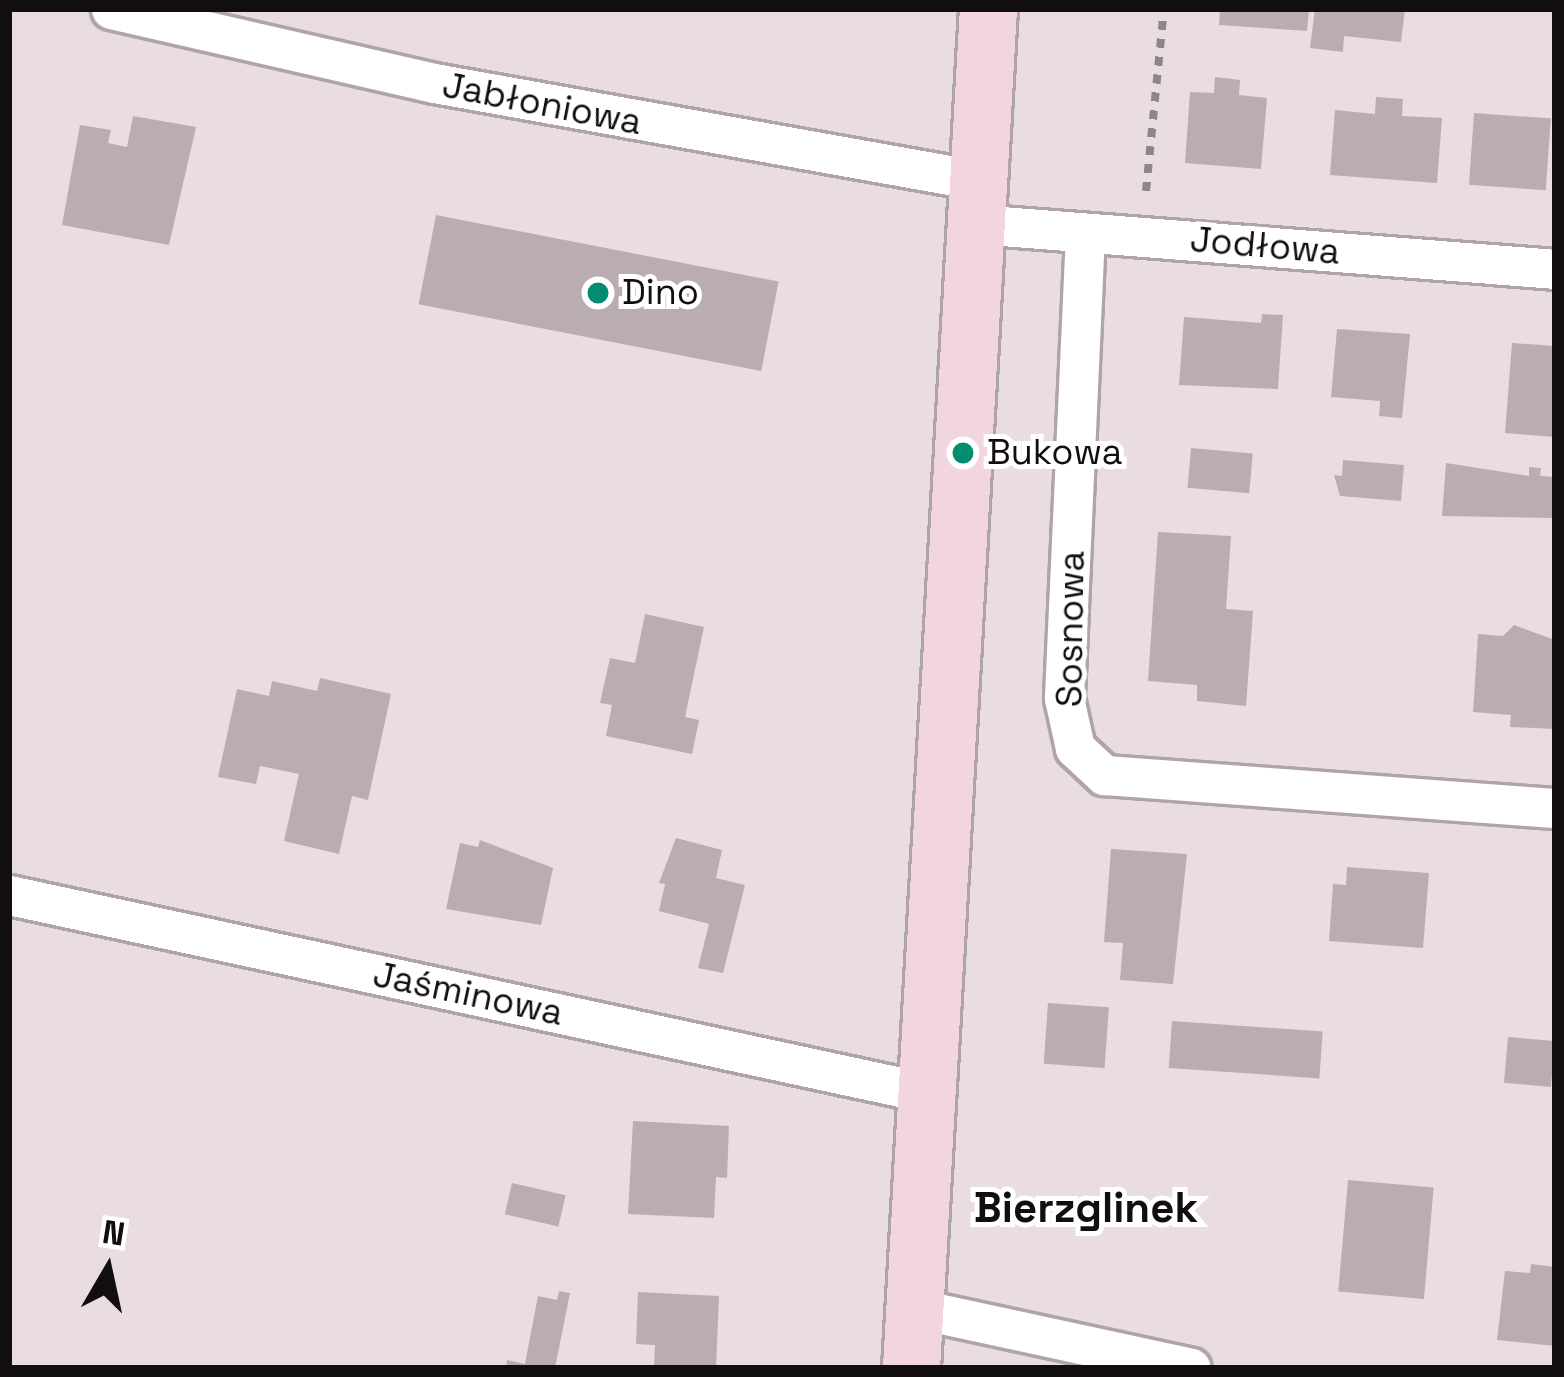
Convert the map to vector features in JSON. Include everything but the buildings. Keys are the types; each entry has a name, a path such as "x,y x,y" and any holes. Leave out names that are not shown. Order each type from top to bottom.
{"main road":[{"path":"911,1368 988,9"}],"street":[{"name":"Jabłoniowa","path":"111,9 976,202"},
{"name":"Jodłowa","path":"976,202 1085,233 1555,269"},
{"name":"Sosnowa","path":"1085,233 1064,698 1075,748 1104,776 1555,808"},
{"name":"Jaśminowa","path":"9,895 928,1093"},
{"path":"914,1308 1191,1368"}],"path":[{"path":"1136,199 1152,186 1164,9"}],"place":[{"name":"Dino","path":"598,293"},
{"name":"Bukowa","path":"963,453"}],"district":[{"name":"Bierzglinek","path":"1086,1208"}]}
